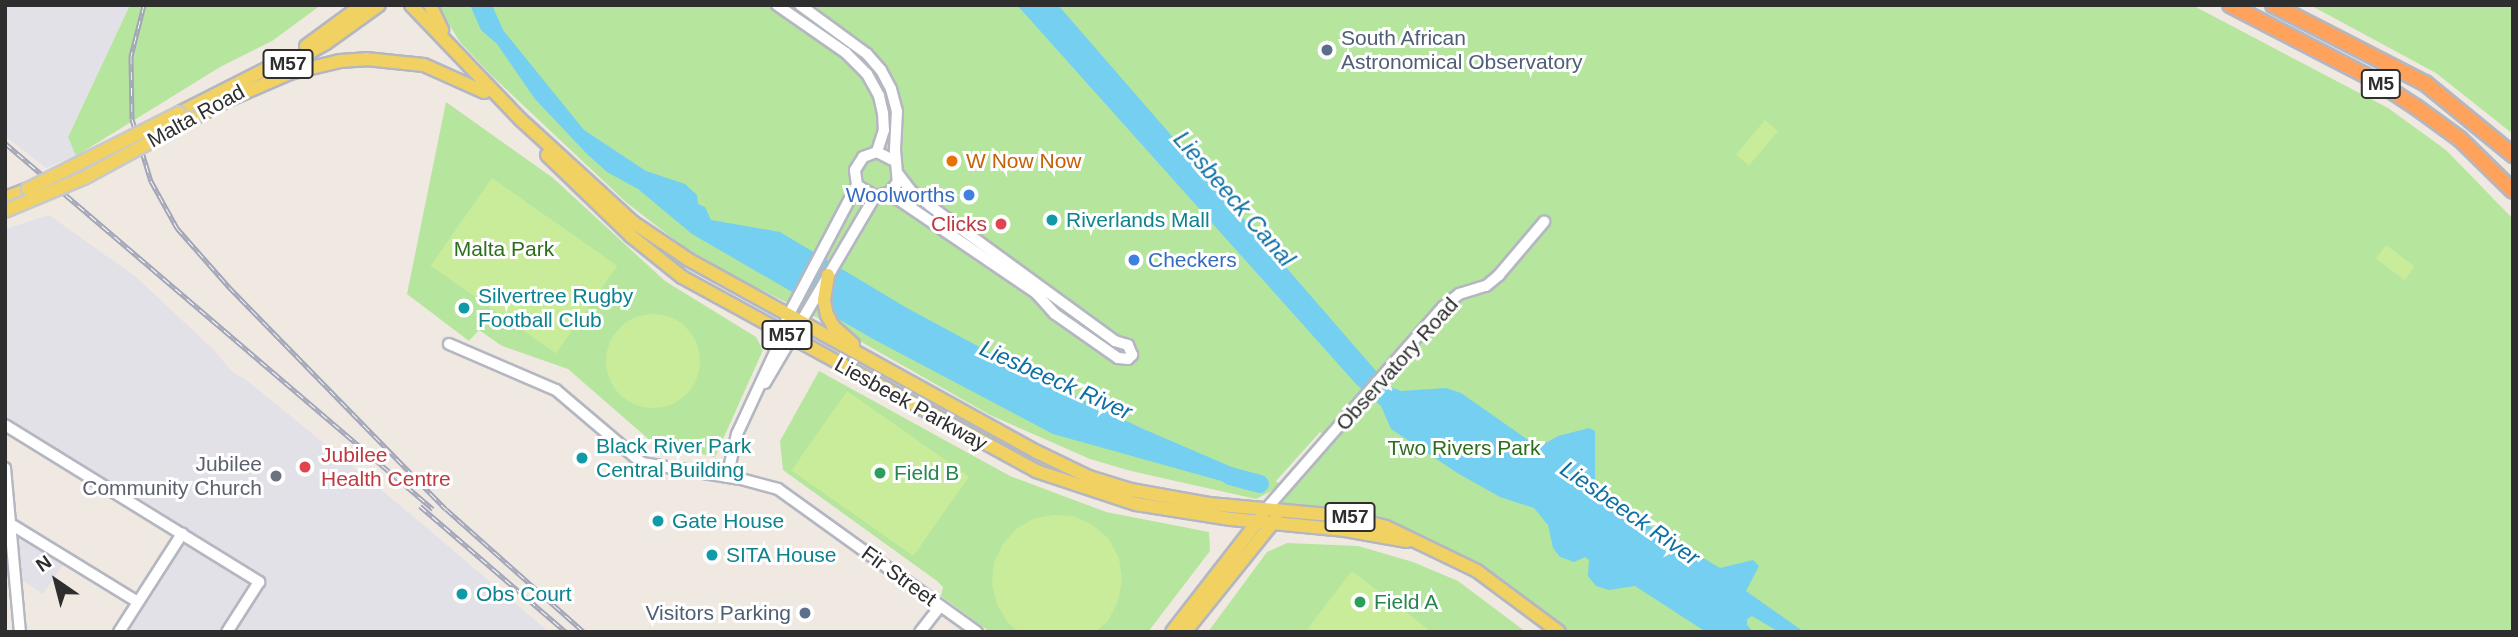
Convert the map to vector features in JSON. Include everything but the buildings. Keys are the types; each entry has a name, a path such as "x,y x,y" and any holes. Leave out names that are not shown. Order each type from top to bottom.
{"highway":[{"name":"M5","path":"2230,5 2373,79 2416,107 2460,139 2513,191"},
{"name":"M5","path":"2273,5 2425,83 2513,155"}],"main road":[{"name":"Malta Road","path":"5,198 275,65 362,5"},
{"name":"Malta Road","path":"5,211 84,178 194,118 326,43 379,5"},
{"name":"Liesbeek Parkway","path":"400,5 484,92 652,254 690,281 995,451 1060,481 1136,504 1345,530 1414,542"},
{"name":"Liesbeek Parkway","path":"411,5 520,119 634,223 688,260 794,319 1089,477 1157,496 1359,519 1400,532 1414,542 1477,571 1559,632"},
{"path":"430,5 435,19 464,61"},
{"path":"223,102 290,73 340,61 366,59 424,65 484,92"},
{"path":"828,275 824,301 830,322 869,359"},
{"path":"1172,632 1267,508"},
{"path":"1185,632 1273,523 1281,509"}],"street":[{"path":"777,5 846,54 867,74 879,96 884,130 877,152 858,163 855,170 857,185 862,191 875,196 889,193 1036,293 1055,314 1118,358 1128,359 1132,355 1128,345 1115,341 911,191 899,175 895,161 897,111 887,78 867,54 800,5"},
{"path":"877,152 895,161"},
{"path":"889,193 899,175"},
{"path":"727,477 734,443 759,391 774,372 794,319 857,185"},
{"path":"794,319 828,275 875,196"},
{"name":"Observatory Road","path":"1267,508 1450,300 1486,286 1499,275 1544,222"},
{"name":"Fir Street","path":"449,344 556,390 642,463 727,477 778,489 977,632"},
{"path":"5,425 259,582 228,632"},
{"path":"5,468 7,523 20,632"},
{"name":"Observatory Road","path":"1281,509 1287,488"},
{"path":"7,523 138,602"},
{"path":"119,632 182,534"},
{"path":"5,606 18,605"},
{"path":"920,632 940,606"}],"shaded area":[{"path":"5,5 130,5 68,136 76,156 46,168 5,136"},
{"path":"49,215 136,277 216,352 232,372 245,379 395,501 549,632 119,632 181,534 5,425 5,229"},
{"path":"5,523 68,557 43,594 15,576 14,565 5,565"}],"green space":[{"path":"130,5 321,5 272,41 220,67 76,156 68,137"},
{"name":"Two Rivers Park","path":"437,5 2192,5 2388,108 2446,150 2513,219 2513,632 1559,632 1501,587 1400,532 1281,509 1287,488 1328,440 1320,432 1276,481 1281,486 1256,499 1131,471 1090,459 990,415 828,323 731,275 680,244 627,203 490,74 460,42"},
{"path":"2310,5 2513,5 2513,134 2436,73"},
{"name":"Malta Park","path":"446,102 553,178 665,281 756,337 763,350 715,457 653,443 568,369 502,346 479,330 469,341 407,294"},
{"path":"1765,120 1778,131 1749,165 1736,154"},
{"path":"492,178 617,266 556,353 431,266"},
{"path":"2386,245 2415,267 2405,280 2376,259"},
{"path":"644,314 662,314 687,327 697,343 700,361 697,379 687,395 662,408 644,408 619,395 606,370 606,352 619,327"},
{"path":"819,371 1010,476 1106,512 1209,532 1210,551 1148,632 990,632 941,596 943,587 937,581 783,470 780,441"},
{"name":"Field B","path":"847,391 969,476 913,556 791,470"},
{"path":"1053,515 1073,516 1091,524 1108,538 1119,558 1122,579 1118,601 1108,621 1095,632 1019,632 1009,624 997,605 992,584 994,562 1003,544 1016,529 1033,519"},
{"path":"1287,543 1358,546 1413,562 1458,581 1526,632 1208,632 1267,552"},
{"name":"Field A","path":"1352,571 1432,632 1305,632"}],"water":[{"path":"470,5 492,5 503,30 584,130 646,171 685,184 697,195 698,204 705,207 711,220 780,232 907,308 1028,373 1141,428 1248,474 1252,482 1243,487 1053,434 873,339 692,234 638,189 607,172 587,154 535,99 497,44 481,30"},
{"path":"1017,5 1058,5 1390,387 1401,391 1446,388 1461,393 1534,444 1544,444 1558,436 1589,428 1595,431 1595,479 1601,493 1616,506 1720,568 1753,560 1759,566 1746,591 1804,632 1779,632 1752,616 1747,619 1747,625 1753,632 1706,632 1635,586 1609,590 1596,586 1588,576 1589,560 1585,557 1574,562 1560,557 1553,548 1548,525 1534,508 1500,497 1459,474 1391,429 1381,406 1356,384"}],"waterway":[{"name":"Liesbeeck River","path":"1230,476 1260,484"}],"railway":[{"path":"144,5 131,56 132,119 151,181 177,228 229,287 446,509 584,632"},
{"path":"5,143 433,509"},
{"path":"420,506 566,632"}],"place":[{"name":"South African Astronomical Observatory","path":"1327,50"},
{"name":"W Now Now","path":"952,161"},
{"name":"Woolworths","path":"969,195"},
{"name":"Riverlands Mall","path":"1052,220"},
{"name":"Clicks","path":"1001,224"},
{"name":"Checkers","path":"1134,260"},
{"name":"Silvertree Rugby Football Club","path":"464,308"},
{"name":"Black River Park Central Building","path":"582,458"},
{"name":"Jubilee Health Centre","path":"305,467"},
{"name":"Field B","path":"880,473"},
{"name":"Jubilee Community Church","path":"276,476"},
{"name":"Gate House","path":"658,521"},
{"name":"SITA House","path":"712,555"},
{"name":"Obs Court","path":"462,594"},
{"name":"Field A","path":"1360,602"},
{"name":"Visitors Parking","path":"805,613"}],"water label":[{"name":"Liesbeeck Canal","path":"1234,199"}]}
